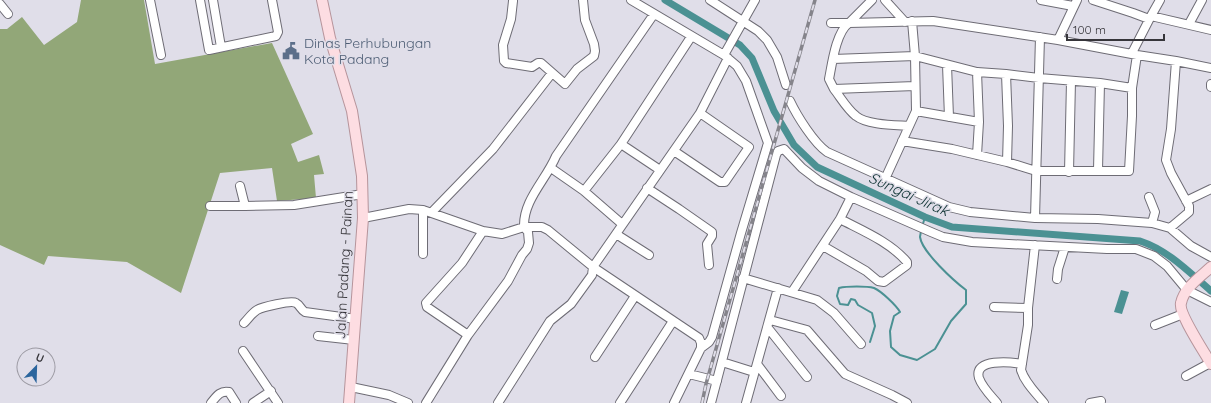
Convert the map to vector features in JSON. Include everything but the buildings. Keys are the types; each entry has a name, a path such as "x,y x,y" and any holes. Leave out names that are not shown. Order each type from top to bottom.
{"main road":[{"name":"Jalan Padang - Painan","path":"322,0 330,38 352,111 362,176 363,218 349,403"},
{"path":"1211,267 1188,288 1180,304 1183,314 1211,364"}],"street":[{"path":"150,0 161,55"},
{"path":"200,0 208,50 276,36 278,32 272,0"},
{"path":"213,0 221,47"},
{"path":"513,1 511,19 503,45 504,61 506,63 532,67 538,63 541,63 565,84 577,70 594,56 596,51 585,20 583,0"},
{"path":"631,0 726,55 737,66 746,81 768,143 712,337 709,342 701,348 674,403"},
{"path":"710,0 742,23 758,31 767,40 777,57 786,85"},
{"path":"498,403 550,321 571,304 592,275 593,267 700,113 726,55 755,0"},
{"path":"872,0 845,26 841,32 829,79 834,89 852,112 859,118 872,122 909,126"},
{"path":"885,0 908,22 915,56 916,86 916,111 885,179"},
{"path":"1041,0 1075,3 1058,40"},
{"path":"1093,0 1113,3 1150,18 1189,24 1211,30"},
{"path":"902,141 977,154 1036,171 1129,171 1134,54 1150,18 1160,0"},
{"path":"1189,24 1202,0"},
{"path":"0,4 8,14"},
{"path":"426,403 468,335 508,281 527,248 529,243 528,232 524,227 524,218 528,206 551,168 556,156 654,14"},
{"path":"831,24 933,21 1058,40 1176,60 1211,68"},
{"path":"1035,218 1040,37"},
{"path":"584,191 621,144 689,40"},
{"path":"833,59 915,56 978,72 1100,83 1132,88"},
{"path":"1170,228 1189,212 1189,206 1171,173 1166,160 1171,129 1176,60"},
{"path":"947,64 948,117"},
{"path":"977,154 979,122 978,72"},
{"path":"432,212 493,149 552,73"},
{"path":"1006,74 1008,126 1007,162"},
{"path":"1069,172 1071,81"},
{"path":"1098,170 1100,83"},
{"path":"834,89 916,86"},
{"path":"790,101 794,111 822,148 840,159 949,207 970,212 1035,218 1098,219 1152,223 1170,228 1191,246 1211,257"},
{"path":"916,111 979,122"},
{"path":"674,151 720,182 726,182 748,147 700,113"},
{"path":"621,144 660,170"},
{"path":"711,403 776,155 778,151 784,149 814,178 851,197 931,232 972,242 1136,249 1154,256 1167,266 1188,288 1211,302"},
{"path":"551,168 584,191 622,224"},
{"path":"240,186 245,206"},
{"path":"647,188 712,232 712,236 707,244 709,265"},
{"path":"1186,201 1211,189"},
{"path":"210,206 294,205 363,194"},
{"path":"792,292 840,219 851,197"},
{"path":"1149,197 1155,212 1152,223"},
{"path":"363,218 409,209 432,212 483,231 502,234 524,227 542,227 593,267 699,338 701,348"},
{"path":"423,210 423,254"},
{"path":"823,246 866,271 880,282 884,282 907,265 907,262 894,249 840,219"},
{"path":"468,335 427,307 426,303 462,263 483,231"},
{"path":"616,234 649,255"},
{"path":"1035,245 1028,308 1028,325 1021,370 1023,376 1044,403"},
{"path":"1057,279 1058,270 1065,247"},
{"path":"743,278 811,297 822,303 834,313 861,344"},
{"path":"746,403 778,288"},
{"path":"595,357 636,296"},
{"path":"244,324 257,309 292,302 298,305 305,312 356,319"},
{"path":"994,307 1028,308"},
{"path":"1155,325 1183,314"},
{"path":"770,320 807,330 845,374 907,403"},
{"path":"620,403 673,321"},
{"path":"768,328 807,377"},
{"path":"318,336 354,340"},
{"path":"242,351 278,403"},
{"path":"722,362 756,368 781,396"},
{"path":"997,403 980,380 978,374 980,368 984,365 1002,362 1022,364"},
{"path":"1186,376 1211,364"},
{"path":"689,374 717,381"},
{"path":"351,387 389,395 408,403"},
{"path":"211,403 221,392 225,391 229,392 236,403"},
{"path":"253,403 271,391"},
{"path":"1090,403 1102,400"}],"green space":[{"path":"81,0 144,0 155,64 272,43 313,134 291,144 298,162 319,155 324,174 314,175 316,198 277,201 272,168 220,173 181,293 127,262 48,256 44,265 0,245 0,29 7,29 22,17 44,45 77,22"}],"water":[{"path":"1121,290 1129,292 1122,314 1114,312"}],"waterway":[{"name":"Sungai Jirak","path":"665,0 740,45 752,58 774,111 794,145 817,167 925,217 952,227 1140,241 1169,256 1211,291"},
{"path":"922,227 925,217"},
{"path":"870,342 875,326 872,313 858,305 855,300 851,299 848,305 840,304 837,296 839,288 857,286 874,288 888,298 900,312 894,316 890,331 891,347 900,355 917,360 935,349 951,321 966,304 966,290 932,258 922,243 920,237 921,231"}],"railway":[{"path":"702,403 706,384 815,0"}],"place":[{"name":"Dinas Perhubungan Kota Padang","path":"291,51"}]}
